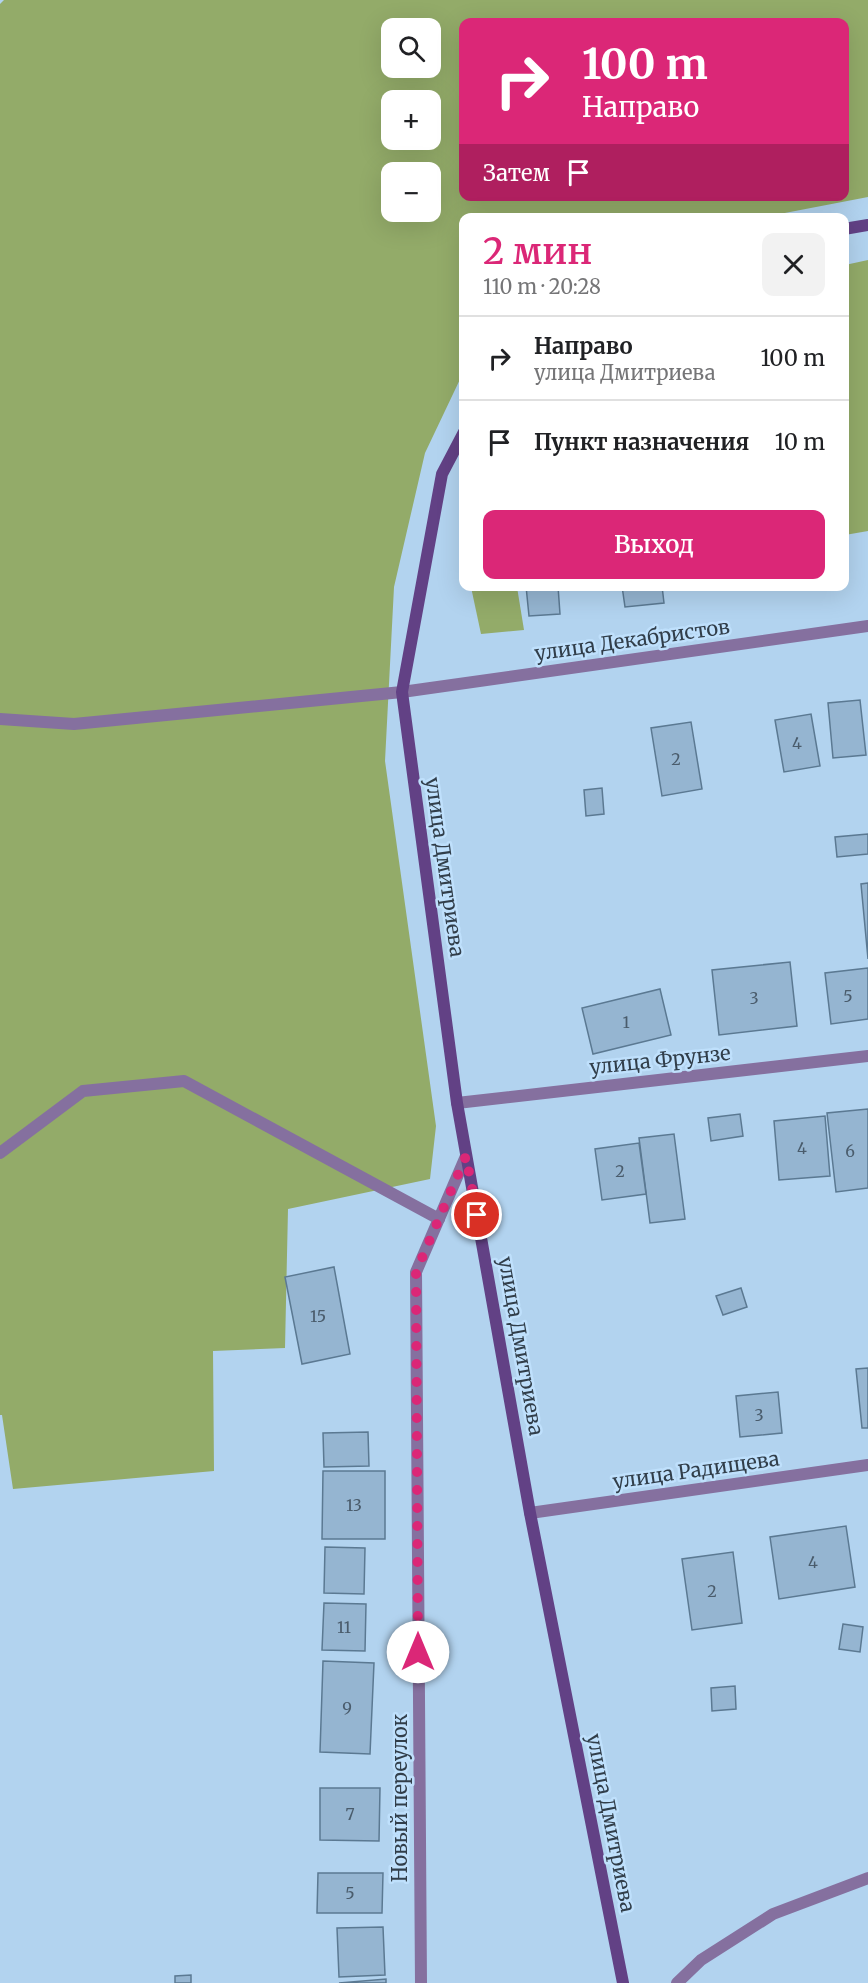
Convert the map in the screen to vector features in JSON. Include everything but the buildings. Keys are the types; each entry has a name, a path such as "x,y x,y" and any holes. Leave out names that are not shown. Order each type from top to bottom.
{"street":[{"path":"849,228 868,225"},
{"name":"улица Дмитриева","path":"459,442 442,474 402,692 466,1156 530,1513 623,1983"},
{"name":"улица Декабристов","path":"0,719 74,724 402,692 868,626"},
{"name":"улица Фрунзе","path":"457,1103 868,1056"},
{"path":"0,1153 83,1091 184,1081 439,1219"},
{"name":"Новый переулок","path":"421,1983 416,1272 466,1156"},
{"name":"улица Радищева","path":"530,1513 868,1465"},
{"path":"677,1983 701,1960 773,1914 868,1878"}],"green space":[{"path":"4,0 868,0 868,197 849,201 849,18 459,18 459,201 847,201 785,213 459,213 459,381 425,453 394,587 385,761 436,1126 430,1179 288,1209 285,1348 213,1351 214,1471 13,1489 2,1415 0,1415 0,4"},
{"path":"868,260 868,531 849,534 849,264"},
{"path":"472,591 518,591 524,630 481,634"}],"route":[{"path":"418,1652 416,1272 466,1156 477,1215"}]}
